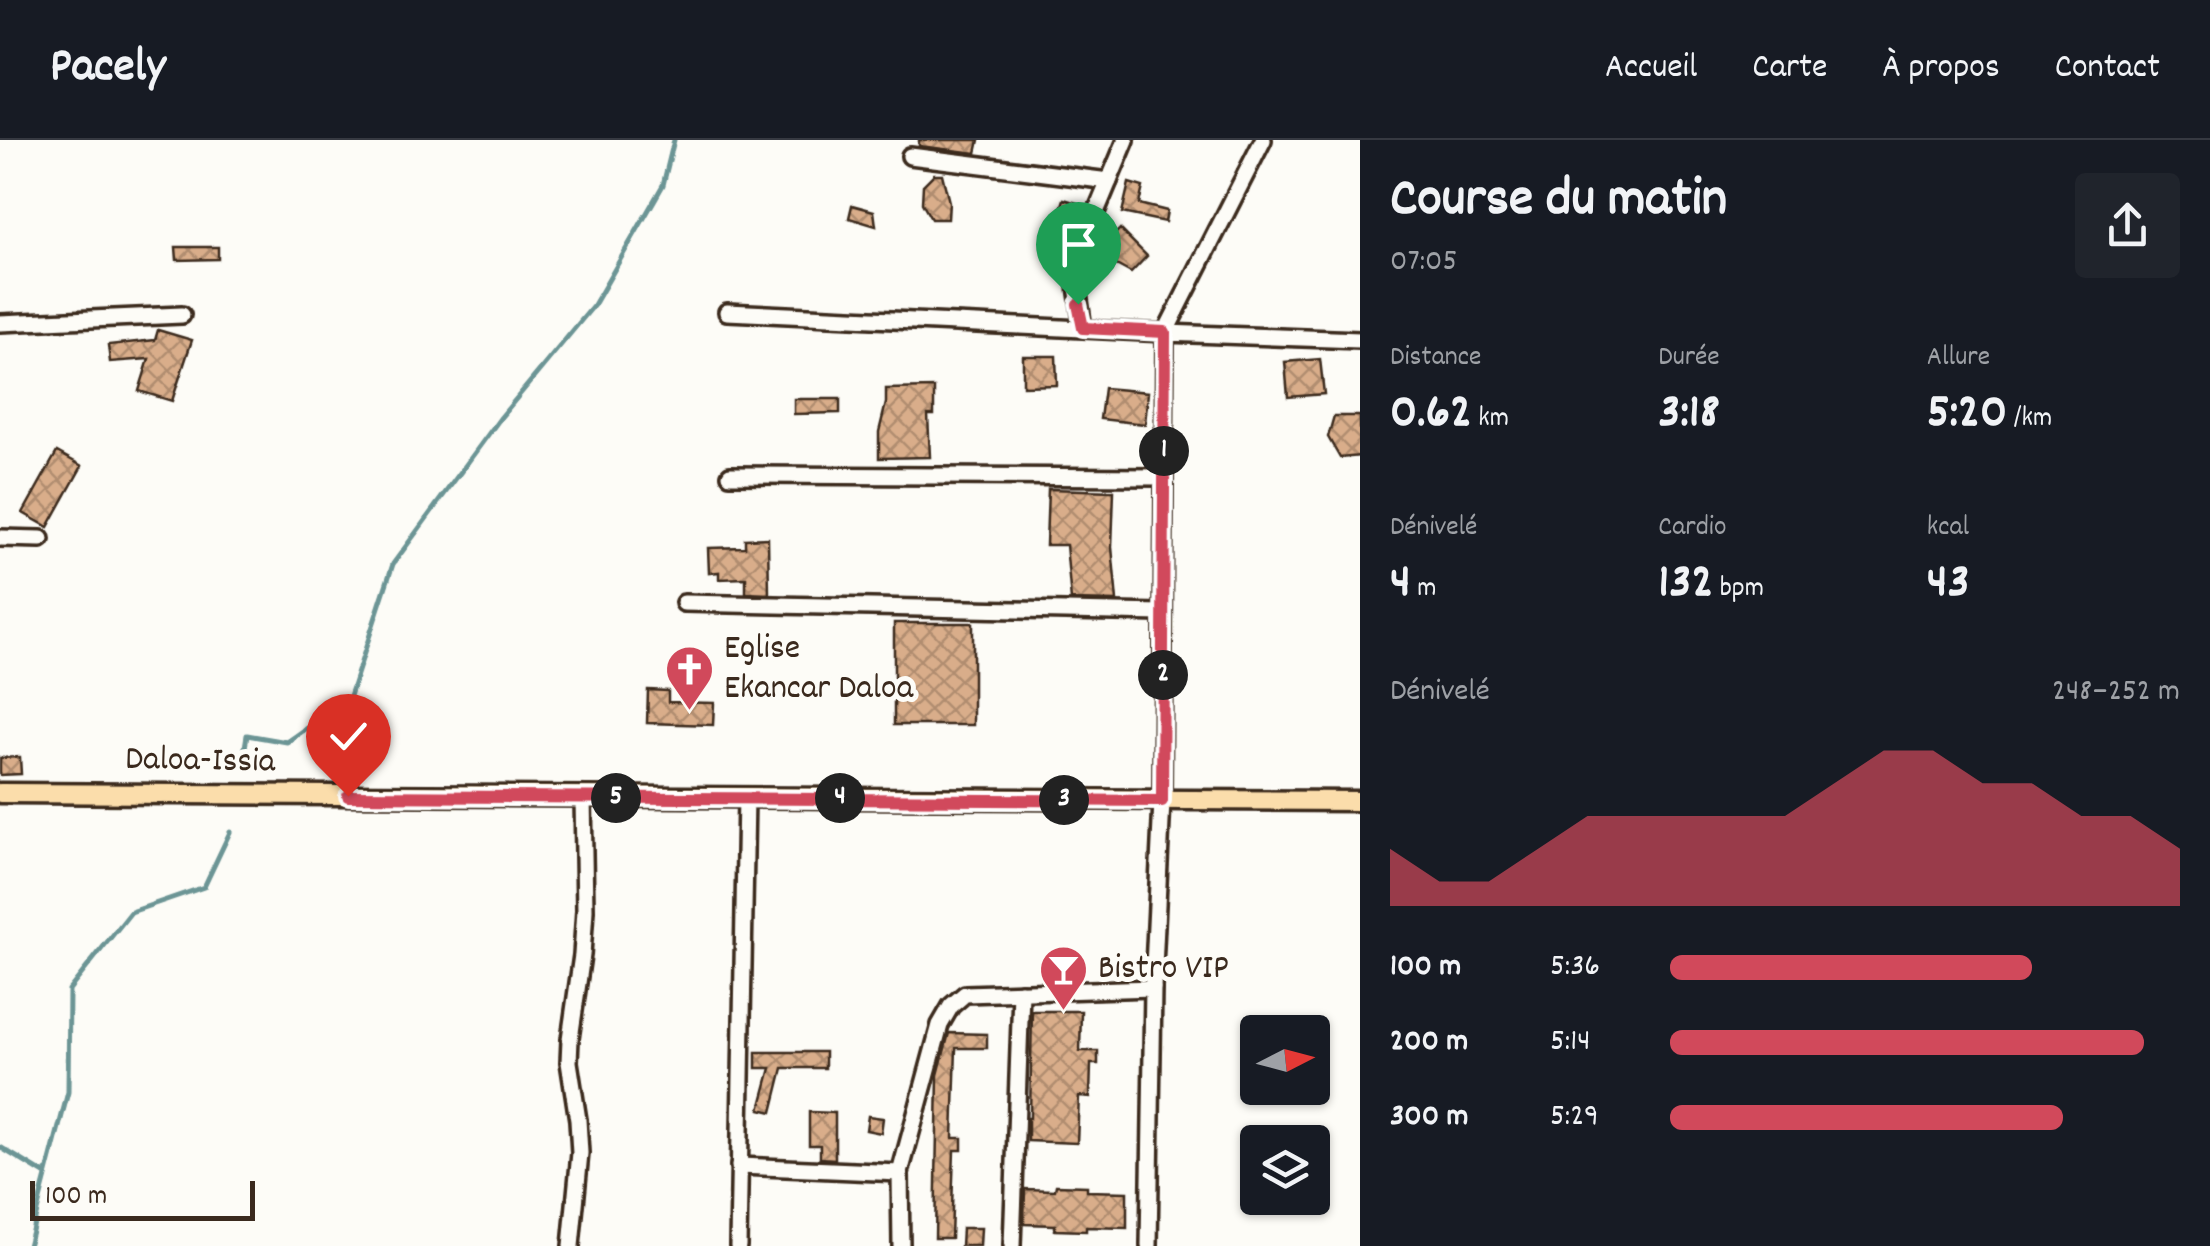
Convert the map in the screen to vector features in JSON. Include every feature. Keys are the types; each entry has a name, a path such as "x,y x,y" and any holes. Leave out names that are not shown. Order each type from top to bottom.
{"main road":[{"name":"Daloa-Issia","path":"0,793 1360,801"}],"street":[{"path":"1083,328 1074,265 1126,140"},
{"path":"1149,1246 1153,988 1162,801 1165,332 1264,140"},
{"path":"910,156 1109,181"},
{"path":"727,312 1360,340"},
{"path":"0,322 182,315"},
{"path":"730,475 1163,478"},
{"path":"0,538 42,539"},
{"path":"684,603 1163,613"},
{"path":"571,1246 580,1153 569,1062 585,910 583,798"},
{"path":"738,1246 746,798"},
{"path":"902,1246 900,1173 940,1025 950,1006 965,994 1153,988"},
{"path":"1012,1246 1020,992"},
{"path":"739,1166 900,1173"}],"building":[{"path":"919,140 979,140 976,153 919,146"},
{"path":"934,174 942,174 949,202 948,219 931,219 922,203 923,185"},
{"path":"1129,183 1143,187 1139,204 1167,211 1165,222 1122,213"},
{"path":"1064,199 1084,205 1071,244 1052,238"},
{"path":"852,205 874,211 876,226 849,218"},
{"path":"1120,229 1147,256 1131,273 1096,254"},
{"path":"176,247 218,247 218,259 177,260"},
{"path":"158,330 192,340 172,401 139,391 149,359 110,362 108,345 155,340"},
{"path":"1023,356 1056,356 1057,385 1023,386"},
{"path":"1320,359 1324,394 1288,397 1285,362"},
{"path":"934,388 934,415 928,415 930,457 879,458 886,389"},
{"path":"1104,388 1148,392 1145,424 1100,419"},
{"path":"794,399 840,399 840,413 794,414"},
{"path":"1334,416 1360,416 1360,456 1340,458 1328,437"},
{"path":"57,452 82,466 48,527 23,513"},
{"path":"1048,489 1114,491 1112,547 1117,601 1071,600 1066,545 1046,545"},
{"path":"768,538 769,594 746,593 746,578 719,579 719,572 709,573 708,548 745,547 745,539"},
{"path":"894,623 973,623 973,725 894,725"},
{"path":"648,690 668,691 668,702 714,703 713,725 647,723"},
{"path":"20,757 21,774 0,775 0,758"},
{"path":"1032,1011 1081,1011 1080,1051 1098,1051 1098,1064 1091,1064 1090,1097 1079,1096 1077,1143 1028,1141"},
{"path":"949,1033 987,1034 987,1048 956,1048 953,1138 962,1138 962,1150 954,1150 951,1238 935,1238 938,1075"},
{"path":"756,1052 825,1052 825,1068 783,1068 772,1112 760,1109 771,1068 756,1068"},
{"path":"809,1112 835,1113 835,1159 820,1158 820,1145 809,1145"},
{"path":"868,1116 883,1118 881,1133 866,1130"},
{"path":"1056,1185 1127,1192 1127,1228 1055,1230 1055,1225 1024,1224 1025,1189 1055,1190"},
{"path":"962,1228 981,1228 980,1246 961,1246"}],"waterway":[{"path":"243,760 247,735 287,742 349,699 393,564 501,417 594,305 663,185 674,140"},
{"path":"28,1246 68,1092 69,990 131,912 204,887 230,832"},
{"path":"0,1147 46,1175"}],"place":[{"name":"Eglise Ekancar Daloa","path":"689,712"},
{"name":"Bistro VIP","path":"1063,1012"}],"route":[{"path":"348,796 1162,801 1165,332 1083,328 1078,304"}]}
